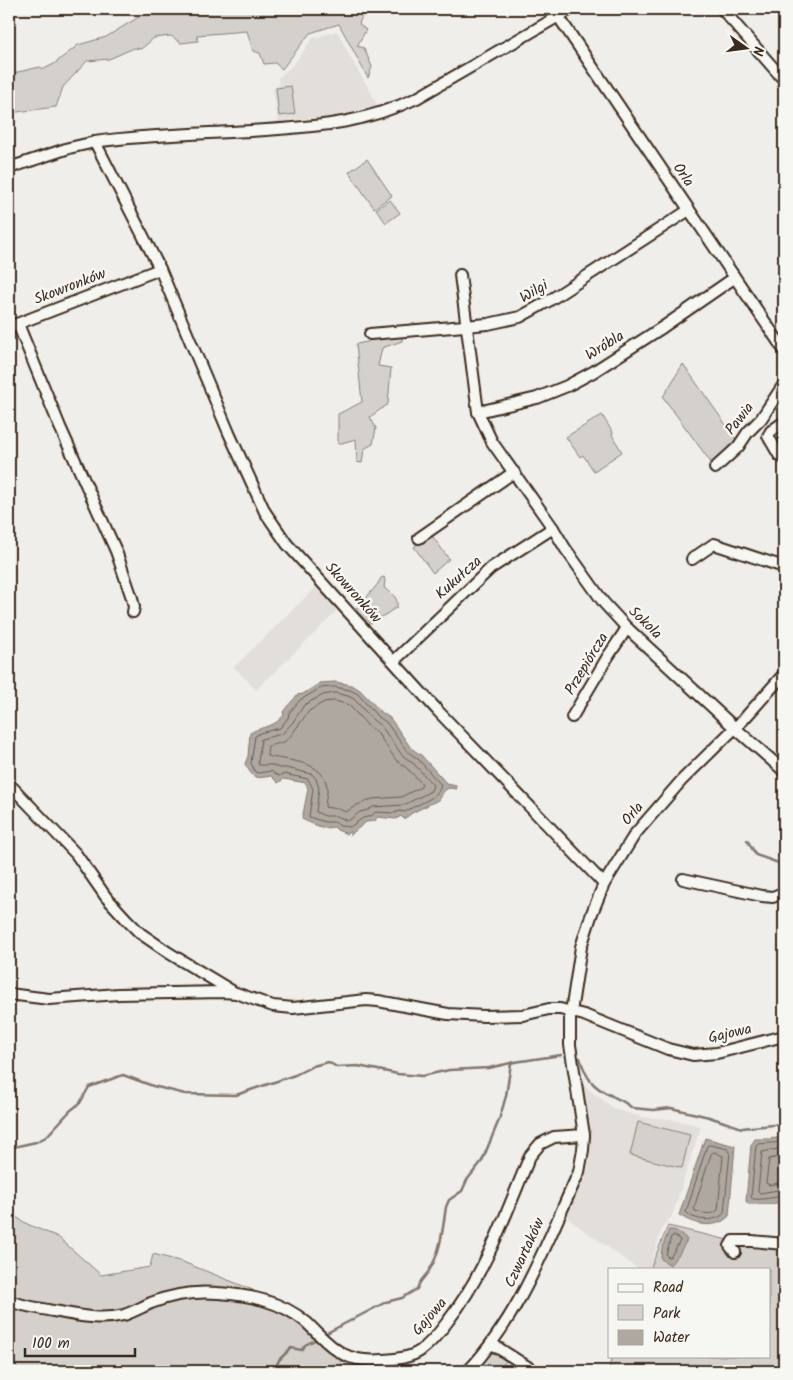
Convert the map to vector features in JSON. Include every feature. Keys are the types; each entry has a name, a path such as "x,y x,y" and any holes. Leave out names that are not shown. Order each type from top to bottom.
{"street":[{"path":"9,168 69,148 95,142 334,125 364,118 393,109 417,98 571,9"},
{"path":"722,9 784,80"},
{"name":"Orla","path":"558,16 784,350"},
{"name":"Skowronków","path":"95,142 160,269 229,433 265,512 288,544 438,711 604,884"},
{"name":"Wilgi","path":"370,334 466,326 520,317 535,310 689,210"},
{"name":"Skowronków","path":"133,612 132,598 116,551 13,325 160,269"},
{"name":"Sokola","path":"460,275 478,412 492,442 604,603 627,628 784,771"},
{"name":"Wróbla","path":"478,412 536,398 567,386 593,372 663,327 734,278"},
{"name":"Pawia","path":"715,468 738,447 748,432 761,419 784,384"},
{"path":"784,422 771,431 768,436 779,455 784,458"},
{"path":"418,538 514,472"},
{"name":"Kukułcza","path":"394,661 491,568 553,528"},
{"path":"692,558 714,544 784,568"},
{"name":"Przepiórcza","path":"572,717 627,628"},
{"name":"Orla","path":"570,1011 581,947 592,913 604,884 635,834 682,780 735,728 784,674"},
{"path":"9,786 76,854 106,896 140,933 203,976 236,994"},
{"path":"683,879 762,896 773,897 784,892"},
{"path":"9,994 54,999 119,994 223,992 236,994"},
{"name":"Gajowa","path":"236,994 273,1006 300,1008 366,1000 448,1014 477,1016 524,1015 549,1009 570,1011 668,1050 693,1055 717,1053 784,1036"},
{"path":"570,1011 569,1036 584,1135"},
{"name":"Gajowa","path":"9,1301 80,1316 104,1318 129,1314 156,1301 180,1294 210,1293 261,1299 280,1306 305,1322 322,1338 345,1355 370,1366 397,1359 418,1352 435,1339 460,1306 488,1257 530,1156 540,1144 554,1137 584,1135"},
{"name":"Czwartaków","path":"468,1371 492,1344 522,1295 578,1172 584,1135"},
{"path":"735,1252 730,1246 733,1241 752,1240 784,1244"},
{"path":"492,1344 534,1371"}],"shaded area":[{"path":"337,31 377,106 330,117 278,121 273,88 279,86 278,78 295,63 313,38"},
{"path":"318,585 336,606 335,613 256,690 234,667"},
{"path":"582,1084 612,1107 621,1111 642,1117 671,1119 701,1126 672,1216 662,1229 649,1268 637,1268 566,1217 587,1170 590,1150 589,1126"}],"green space":[{"path":"152,9 407,9 392,16 363,13 359,24 366,30 357,46 364,48 372,67 368,78 339,24 310,33 282,69 275,63 264,64 260,53 253,51 247,31 197,35 198,41 181,43 171,36 154,38 141,49 134,48 109,59 87,61 63,87 56,107 9,113 9,74 40,67 44,69 54,64 78,45 106,37"},
{"path":"291,86 295,114 279,116 276,88"},
{"path":"367,159 392,196 374,208 349,172"},
{"path":"390,200 400,213 386,223 376,209"},
{"path":"402,336 402,341 382,348 378,366 391,368 388,404 370,417 376,428 373,444 364,449 362,463 357,462 356,439 338,444 338,414 362,402 356,344 367,342 374,338"},
{"path":"683,364 738,442 711,466 710,461 663,397"},
{"path":"602,415 622,452 594,471 583,455 580,457 566,437"},
{"path":"430,533 449,559 433,573 414,547"},
{"path":"384,577 384,588 395,597 397,607 371,624 353,608 361,607 381,578"},
{"path":"638,1122 690,1135 682,1168 630,1155"},
{"path":"9,1213 29,1225 58,1237 101,1275 150,1267 153,1254 183,1262 253,1290 261,1302 286,1313 309,1330 348,1371 316,1371 312,1367 306,1371 9,1371"},
{"path":"668,1226 745,1244 784,1250 784,1371 618,1371 609,1366 612,1358 770,1358 770,1268 650,1268"},
{"path":"490,1353 494,1353 506,1361 498,1371 472,1371"}],"water":[{"path":"335,682 352,685 360,690 381,712 390,718 411,748 421,755 447,784 456,786 457,789 449,788 445,790 438,800 404,819 401,816 396,819 377,817 375,821 366,822 350,835 350,831 347,834 334,827 324,828 302,819 308,789 306,783 284,779 278,783 271,776 261,778 255,777 250,773 245,764 248,756 250,733 272,725 280,719 284,715 283,712 297,695 303,694 320,683"},
{"path":"784,1137 784,1199 774,1204 748,1204 746,1201 751,1145 755,1139"},
{"path":"705,1138 735,1146 729,1216 718,1223 711,1224 698,1223 679,1215"},
{"path":"669,1230 679,1232 687,1240 670,1265 661,1259 662,1248"}],"waterway":[{"path":"747,840 756,855 784,865"},
{"path":"9,1148 36,1142 46,1137 80,1103 89,1087 123,1075 153,1086 185,1094 236,1095 328,1062 337,1067 358,1066 398,1074 422,1076 449,1070 489,1068 561,1055"},
{"path":"580,1058 587,1076 599,1089 632,1108 654,1110 671,1108 709,1117 742,1128 784,1124"},
{"path":"323,1335 386,1302 402,1298 417,1289 437,1255 449,1200 462,1191 467,1180 482,1161 499,1120 506,1096 511,1063"},
{"path":"274,1371 279,1360 291,1348 302,1350 305,1345 319,1338"}]}
